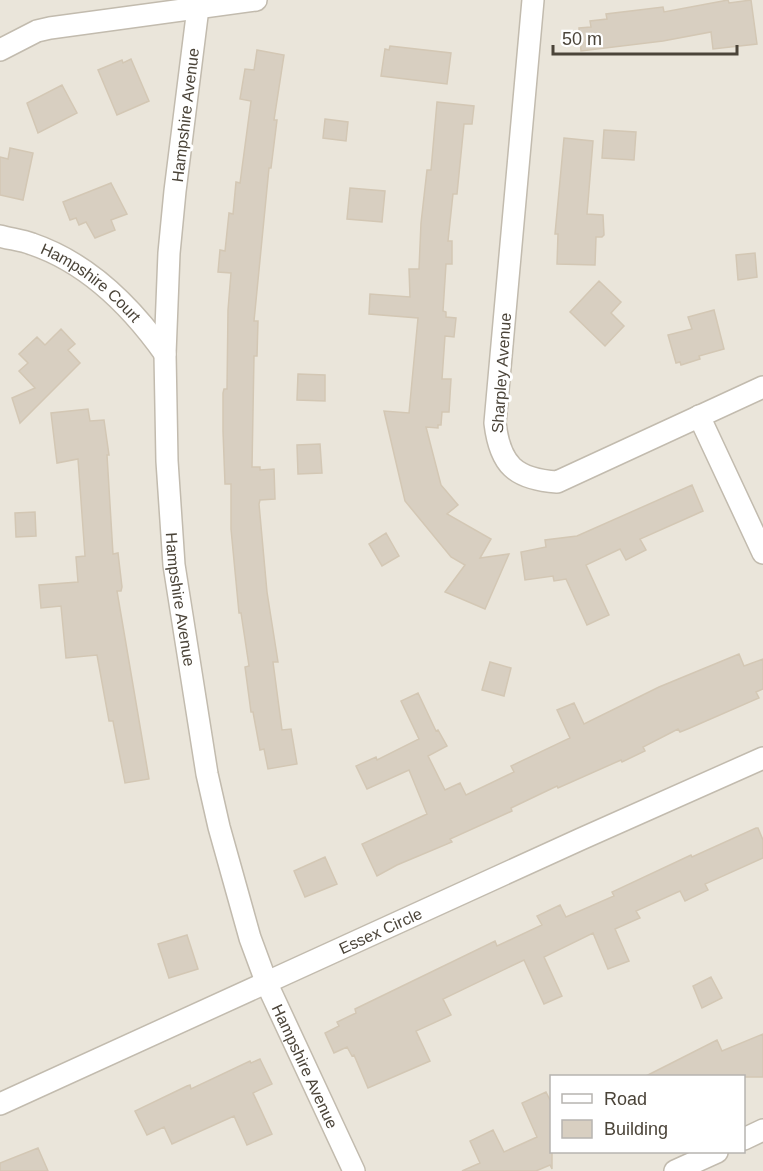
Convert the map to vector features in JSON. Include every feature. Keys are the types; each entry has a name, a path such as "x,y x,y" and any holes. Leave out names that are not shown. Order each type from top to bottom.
{"street":[{"path":"0,50 50,28 198,4 256,0"},
{"name":"Sharpley Avenue","path":"533,0 495,423 497,445 506,461 519,473 535,480 557,482 763,387"},
{"name":"Hampshire Avenue","path":"198,4 169,253 165,354 167,461 174,565 207,774 219,827 250,938 267,984 354,1171"},
{"name":"Hampshire Court","path":"0,236 31,243 63,257 86,272 144,324 165,354"},
{"path":"699,416 763,553"},
{"name":"Essex Circle","path":"0,1104 763,758"},
{"path":"745,1139 763,1130"},
{"path":"675,1171 715,1153"}],"shaded area":[{"path":"0,0 763,0 763,1171 0,1171"}],"building":[{"path":"728,0 729,3 751,0 757,44 713,49 711,32 663,41 581,51 579,28 591,27 590,21 607,19 606,14 663,7 664,12"},
{"path":"390,46 451,53 447,84 381,76 385,49 389,50"},
{"path":"257,50 284,55 274,120 277,120 271,168 269,168 254,321 258,321 257,356 254,356 252,467 260,467 260,470 274,469 275,499 260,500 259,504 267,592 278,662 273,662 282,730 291,729 297,764 268,769 264,749 260,750 253,712 251,712 245,667 249,666 241,613 239,613 231,529 231,484 225,484 223,393 224,389 227,389 231,273 218,272 220,250 225,251 229,213 233,214 236,182 240,183 251,101 240,99 245,69 254,70"},
{"path":"131,59 149,101 117,115 98,70 122,60 123,63"},
{"path":"62,85 77,113 38,133 27,103"},
{"path":"437,102 474,106 472,124 464,124 457,194 453,194 448,241 452,241 452,264 446,264 443,311 446,312 446,317 456,318 454,337 445,336 442,379 451,379 449,412 442,412 441,425 438,425 438,428 426,427 441,485 458,505 447,514 491,539 480,558 509,554 485,609 445,592 465,565 451,557 405,501 384,411 409,413 418,318 369,314 370,294 410,297 409,269 419,269 421,223 427,170 431,170"},
{"path":"325,119 348,122 346,141 323,138"},
{"path":"604,130 636,132 634,160 602,158"},
{"path":"564,138 593,141 587,214 603,215 604,235 596,237 595,265 557,264 558,234 555,234"},
{"path":"10,148 33,153 23,200 0,195 0,157 8,159"},
{"path":"111,183 127,214 111,220 115,230 95,238 86,222 79,225 76,218 70,220 63,202"},
{"path":"350,188 385,191 382,222 347,219"},
{"path":"755,253 757,277 738,280 736,255"},
{"path":"599,281 621,302 611,313 624,326 605,346 570,312"},
{"path":"714,310 724,349 699,356 700,359 681,365 680,362 676,363 668,335 692,329 688,317"},
{"path":"61,329 75,344 68,350 80,363 20,423 12,398 35,388 19,371 28,363 19,354 37,337 45,345"},
{"path":"298,374 325,375 325,401 297,400"},
{"path":"88,409 90,421 104,420 109,455 107,455 113,554 118,553 122,587 121,591 117,591 149,779 125,783 113,721 109,721 97,655 66,658 61,606 41,608 39,585 78,582 76,557 85,556 78,459 57,463 51,413"},
{"path":"320,444 322,473 298,474 297,445"},
{"path":"692,485 703,511 640,539 646,550 626,560 620,549 586,565 609,615 587,625 566,579 554,581 553,576 525,580 521,552 546,547 545,540 577,536"},
{"path":"35,512 36,536 16,537 15,513"},
{"path":"386,533 399,556 382,566 369,544"},
{"path":"739,654 744,666 763,659 763,689 756,692 759,698 680,732 678,729 643,747 645,751 558,788 557,786 511,808 512,811 450,839 452,842 377,876 362,844 427,814 409,770 367,789 356,766 376,757 377,760 419,739 401,701 418,693 436,731 438,730 447,746 428,756 445,790 460,783 466,795 514,772 511,766 570,738 557,710 574,703 584,724 659,687"},
{"path":"490,662 511,668 504,696 482,690"},
{"path":"756,828 763,840 763,858 705,884 708,890 685,901 680,891 636,911 640,918 615,929 629,961 608,969 593,933 544,957 562,996 544,1004 524,960 443,999 451,1015 416,1031 430,1061 368,1088 354,1055 352,1056 347,1047 334,1053 325,1033 339,1026 337,1022 356,1013 355,1009 495,941 497,946 542,925 537,916 560,905 566,917 614,896 612,892"},
{"path":"325,857 337,884 305,897 294,871"},
{"path":"187,935 198,969 169,978 158,944"},
{"path":"711,977 722,998 702,1008 693,986"},
{"path":"763,1034 763,1077 648,1075 717,1040 722,1051"},
{"path":"260,1059 272,1084 253,1093 272,1134 247,1145 234,1116 172,1144 164,1127 147,1135 135,1111 187,1086 190,1085 191,1089 250,1061 251,1063"},
{"path":"546,1092 550,1100 552,1169 550,1165 536,1171 462,1171 480,1163 470,1141 493,1130 504,1152 537,1137 522,1103"},
{"path":"38,1148 48,1171 0,1171 0,1163"}]}
